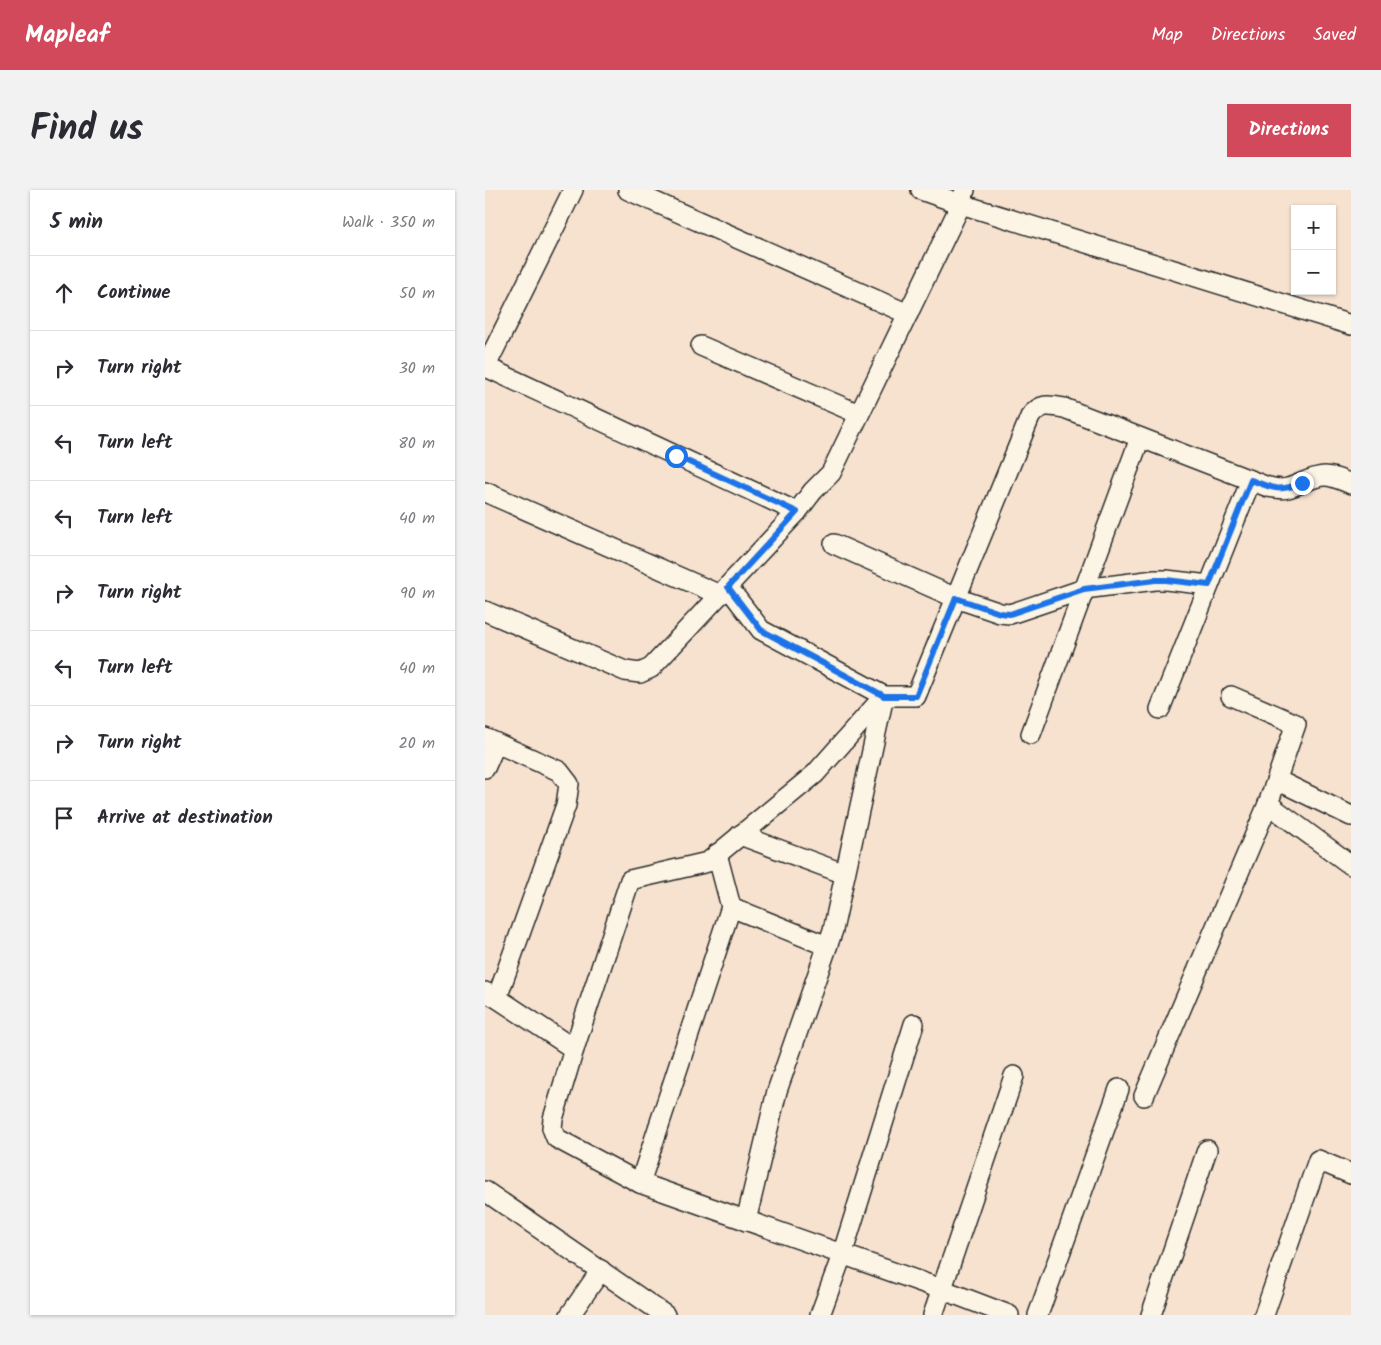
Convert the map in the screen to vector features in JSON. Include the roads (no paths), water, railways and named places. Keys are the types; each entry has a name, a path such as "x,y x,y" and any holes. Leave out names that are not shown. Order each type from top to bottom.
{"street":[{"path":"573,190 485,368 797,512"},
{"path":"628,190 907,314"},
{"path":"921,190 963,197 1351,325"},
{"path":"485,611 625,671 641,673 651,668 831,473 963,197"},
{"path":"701,346 859,414"},
{"path":"485,492 724,591 761,630 884,696 916,696 1030,417 1036,409 1045,406 1064,408 1268,487 1287,488 1317,477 1327,476 1351,484"},
{"path":"1031,734 1140,438"},
{"path":"1160,709 1251,480"},
{"path":"834,544 956,598 1000,613 1010,614 1084,589 1155,580 1209,585"},
{"path":"884,696 815,774 708,862 630,880 574,1049 552,1128 556,1138 640,1183 941,1289 1009,1315"},
{"path":"746,1220 777,1092 833,930 884,696"},
{"path":"1144,1096 1268,804 1296,724 1231,696"},
{"path":"485,768 490,740 559,771 569,784 566,805 491,995 574,1049"},
{"path":"1277,780 1351,816"},
{"path":"1268,804 1351,866"},
{"path":"740,835 845,874"},
{"path":"640,1183 731,907 717,854"},
{"path":"731,907 827,946"},
{"path":"820,1315 842,1255 914,1024"},
{"path":"933,1315 1014,1076"},
{"path":"1038,1315 1119,1089"},
{"path":"1151,1315 1207,1150"},
{"path":"1264,1315 1318,1160 1351,1174"},
{"path":"485,1191 665,1315"},
{"path":"570,1315 601,1270"}]}
